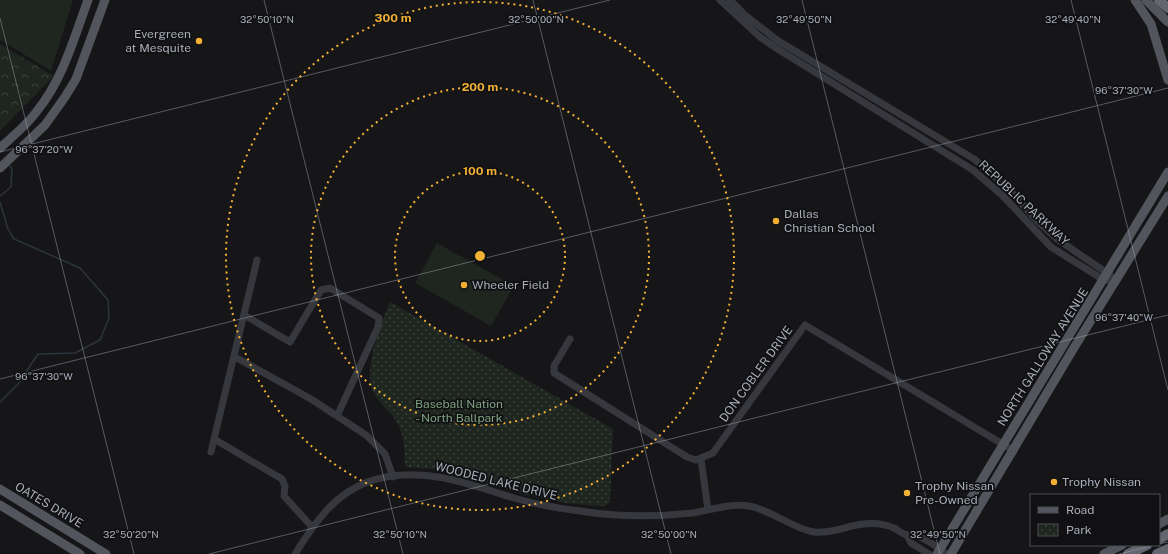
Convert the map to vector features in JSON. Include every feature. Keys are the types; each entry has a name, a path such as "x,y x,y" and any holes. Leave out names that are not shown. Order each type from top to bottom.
{"highway":[{"path":"1159,0 1168,8"},
{"path":"1128,554 1145,546"},
{"path":"1157,554 1168,549"}],"main road":[{"path":"0,148 31,119 59,78 88,0"},
{"path":"0,168 45,125 65,97 76,79 105,0"},
{"path":"1135,0 1150,24 1168,80"},
{"path":"1146,0 1168,22"},
{"name":"NORTH GALLOWAY AVENUE","path":"942,553 1003,445 1168,172"},
{"name":"NORTH GALLOWAY AVENUE","path":"951,554 1014,451 1072,351 1168,196"},
{"path":"1142,216 1151,223"},
{"path":"4,492 0,505 80,554"},
{"name":"OATES DRIVE","path":"4,492 106,554"},
{"path":"1104,554 1120,546"}],"street":[{"name":"REPUBLIC PARKWAY","path":"720,0 766,41 973,170 1003,196 1051,247 1116,282"},
{"name":"REPUBLIC PARKWAY","path":"730,0 745,15 777,40 974,159 1006,186 1037,221 1057,239 1106,276"},
{"path":"1030,226 1037,221"},
{"path":"211,452 235,357 257,260"},
{"path":"244,315 290,342 321,290 330,288 380,318 378,327 337,416"},
{"name":"DON COBLER DRIVE","path":"701,459 713,453 805,325 1014,451"},
{"path":"570,339 554,366 554,373 687,457 696,460 701,459 708,510"},
{"path":"235,357 310,399 366,435 385,454 393,476"},
{"path":"214,439 282,479 285,486 284,496 312,527"},
{"name":"WOODED LAKE DRIVE","path":"295,554 312,527 328,507 361,485 393,476 428,474 449,477 512,498 546,506 582,511 650,516 708,510 735,505 749,506 803,529 816,532 836,531 862,524 874,524 894,528 907,535 914,535 942,553"},
{"name":"WOODED LAKE DRIVE","path":"907,535 911,543 929,554"}],"green space":[{"path":"0,0 73,0 51,71 0,40"},
{"path":"0,44 54,76 0,131"},
{"name":"Wheeler Field","path":"437,243 514,286 491,326 415,283"},
{"name":"Baseball Nation - North Ballpark","path":"390,302 613,429 610,502 605,506 566,503 522,494 444,470 405,467 403,438 399,425 376,397 370,382 370,371 374,346"}],"waterway":[{"path":"0,196 11,187 12,169 9,165"},
{"path":"0,202 8,229 14,239 80,268 108,300 109,318 100,340 75,353 38,354 18,384 0,402"}],"place":[{"name":"Evergreen at Mesquite","path":"199,41"},
{"name":"Dallas Christian School","path":"776,221"},
{"name":"Wheeler Field","path":"464,285"},
{"name":"Trophy Nissan","path":"1054,482"},
{"name":"Trophy Nissan Pre-Owned","path":"907,493"}]}
